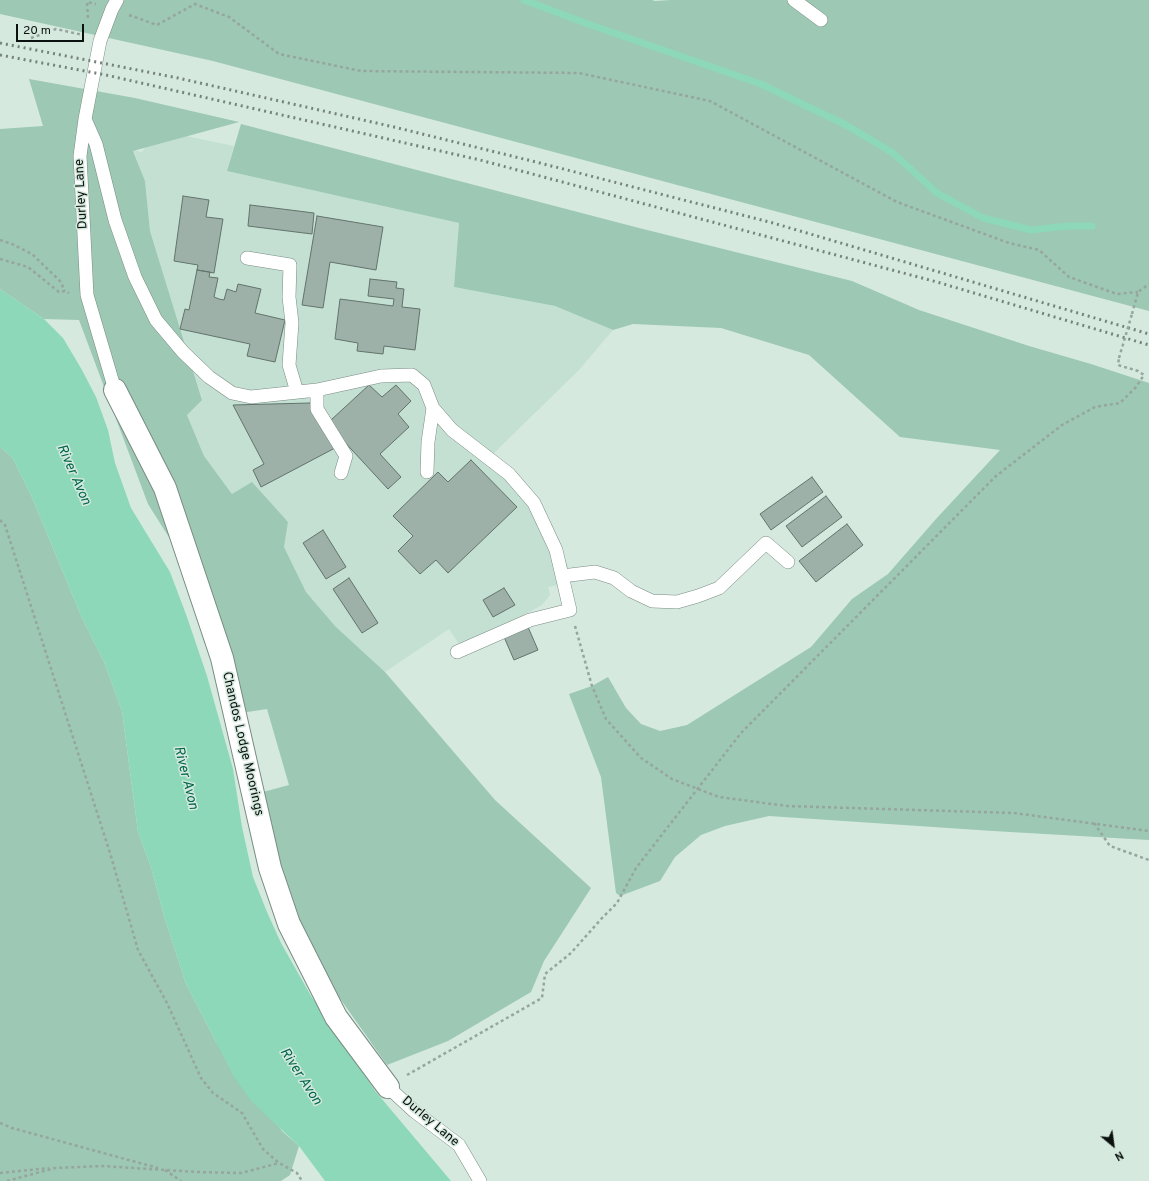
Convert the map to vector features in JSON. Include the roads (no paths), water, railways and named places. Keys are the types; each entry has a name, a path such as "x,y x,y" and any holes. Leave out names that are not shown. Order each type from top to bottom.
{"street":[{"name":"Chandos Lodge Moorings","path":"115,390 165,488 222,658 270,868 289,924 336,1017 388,1087"}],"lane":[{"path":"794,0 821,20"},
{"name":"Durley Lane","path":"114,4 100,40 80,156 87,295 115,390"},
{"path":"86,119 96,144 115,220 135,277 156,320 183,352 209,377 232,392 251,396 317,390 381,376 412,375 424,386 433,408 452,430 509,474 534,503 556,550 570,610 530,620 457,652"},
{"path":"247,258 290,265 289,297 292,324 289,365 297,392"},
{"path":"317,390 317,409 346,456 340,473"},
{"path":"427,472 428,442 433,408"},
{"path":"562,576 595,572 614,578 631,591 652,601 677,602 719,588 766,543 788,562"},
{"name":"Durley Lane","path":"388,1087 414,1111 459,1145 480,1181"}],"water":[{"name":"River Avon","path":"0,289 44,319 63,338 96,397 108,430 115,463 131,508 170,572 207,676 233,769 242,827 253,877 281,943 311,996 376,1092 451,1181 325,1181 299,1146 251,1101 234,1077 186,984 164,916 151,867 138,832 122,711 104,662 82,618 31,495 12,457 0,447"}],"waterway":[{"path":"524,0 588,24 761,84 846,125 893,153 937,193 983,218 1031,230 1068,226 1092,226"}],"railway":[{"path":"0,43 178,78 394,127 540,163 773,223 1149,334"},
{"path":"0,55 106,75 480,160 937,282 1149,345"}]}
